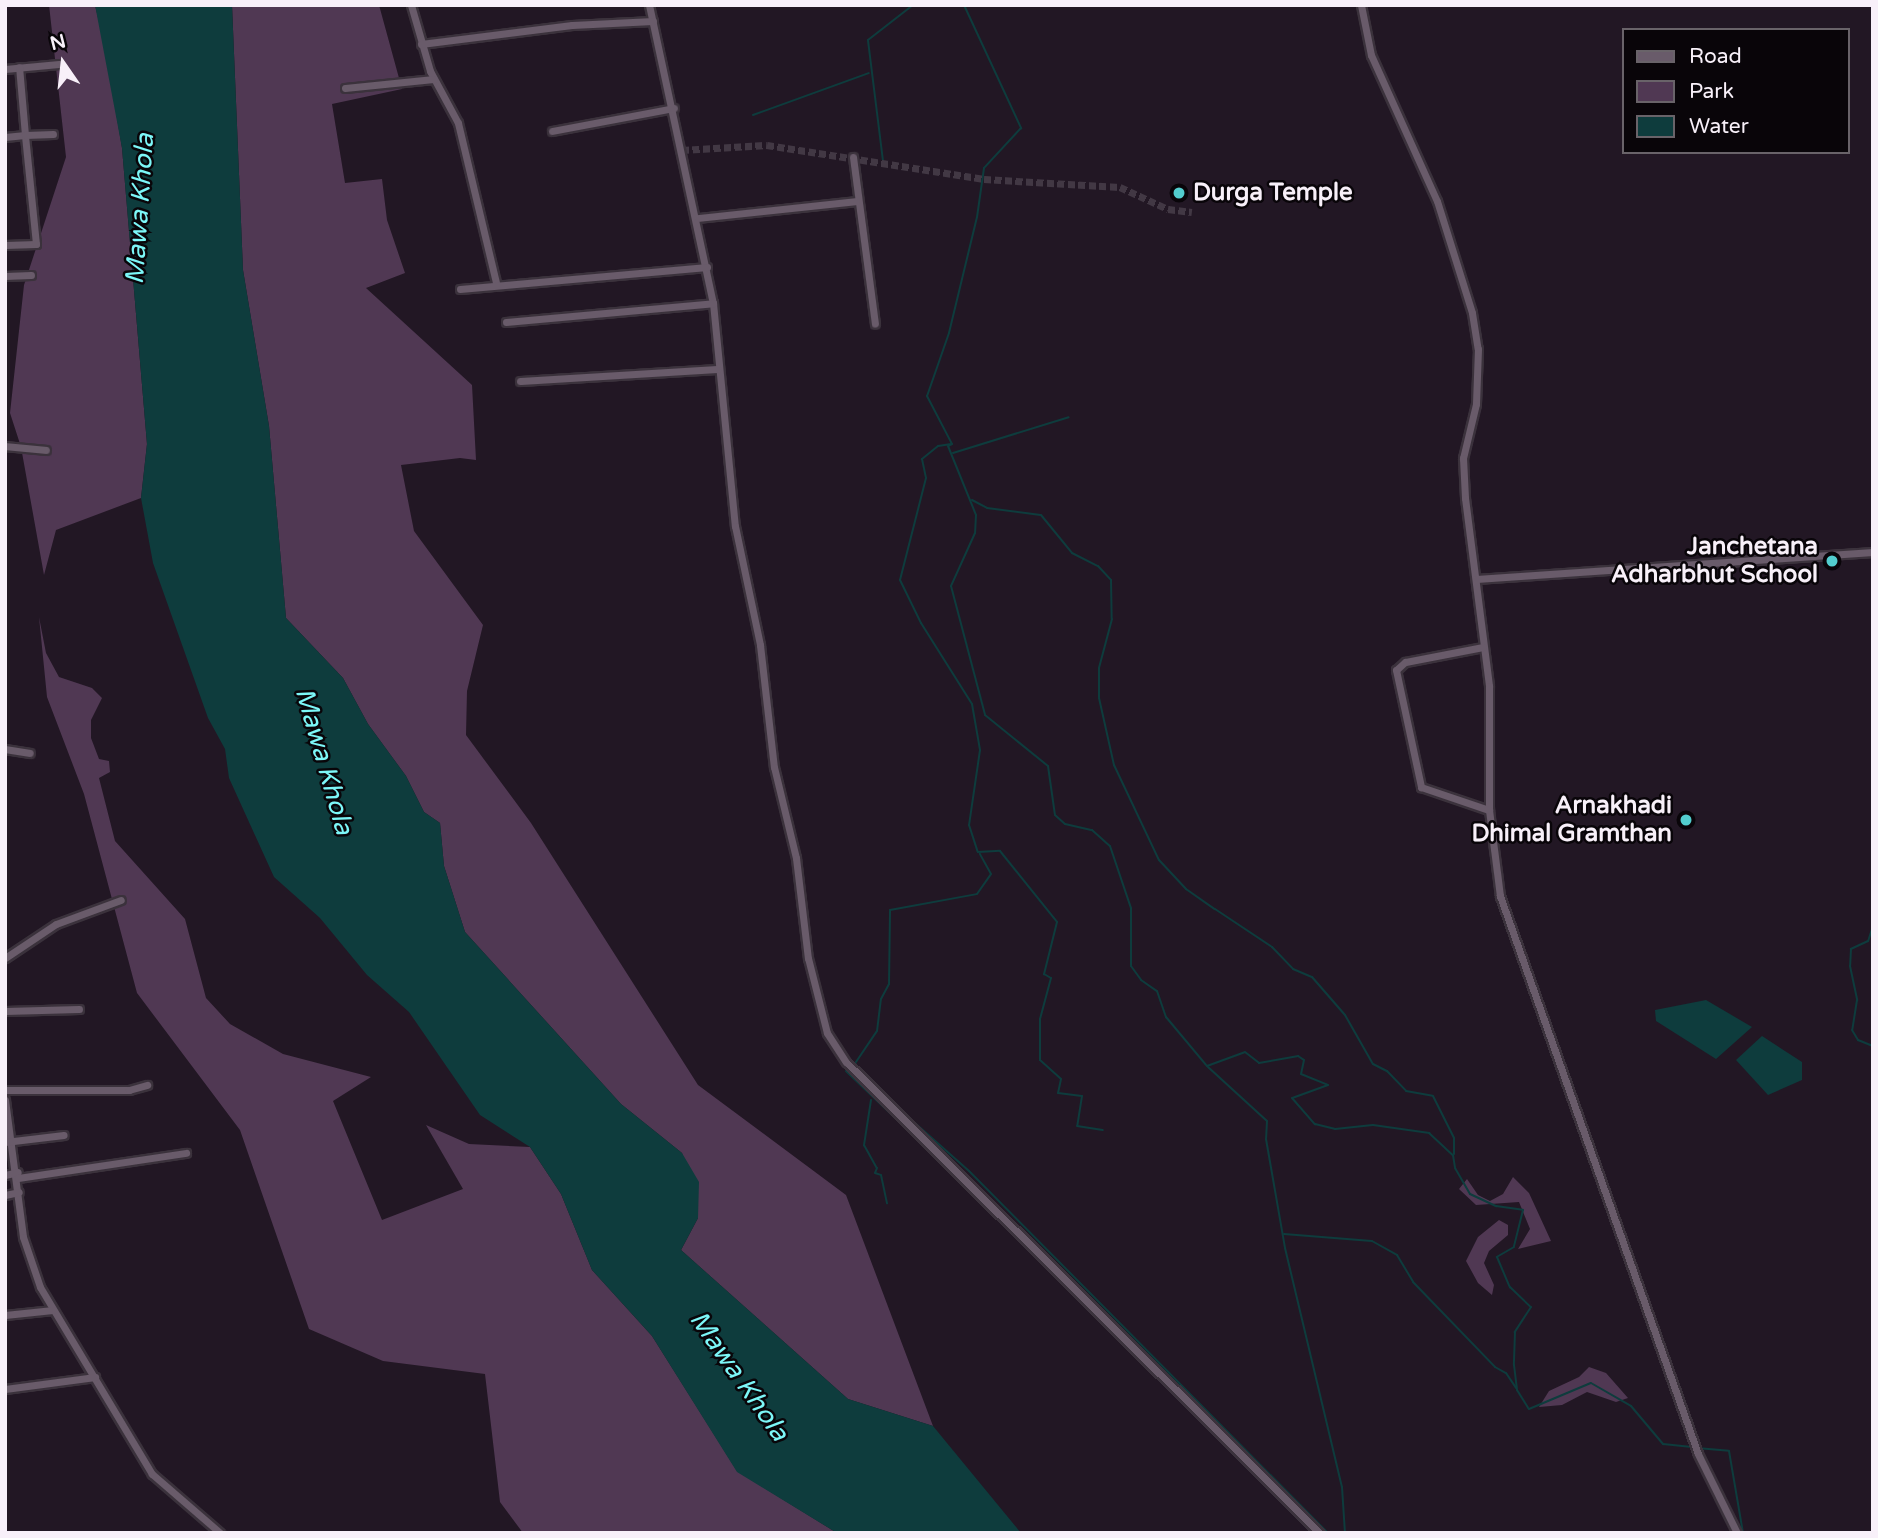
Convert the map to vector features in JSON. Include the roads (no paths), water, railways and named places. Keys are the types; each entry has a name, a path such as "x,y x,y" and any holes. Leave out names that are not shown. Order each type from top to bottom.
{"street":[{"path":"411,5 421,44 435,79 458,123 496,283"},
{"path":"649,5 674,108 707,267 735,526 760,645 774,767 796,858 808,958 827,1033 846,1062 1320,1533"},
{"path":"1362,5 1371,55 1422,161 1472,313 1479,361 1476,404 1464,458 1489,685 1489,810 1500,896 1698,1454 1737,1533"},
{"path":"421,44 572,25 653,21"},
{"path":"5,69 59,64"},
{"path":"5,245 31,247 38,236 19,67"},
{"path":"345,89 435,79"},
{"path":"552,131 674,108"},
{"path":"5,137 53,134"},
{"path":"853,157 856,201 875,324"},
{"path":"698,218 856,201"},
{"path":"460,289 496,283 707,267"},
{"path":"5,276 31,275"},
{"path":"506,322 713,303"},
{"path":"520,381 718,369"},
{"path":"5,446 46,450"},
{"path":"1476,579 1873,552"},
{"path":"1483,647 1405,662 1396,670 1421,787 1489,810"},
{"path":"5,749 30,754"},
{"path":"5,958 56,924 121,900"},
{"path":"5,1011 79,1009"},
{"path":"5,1090 129,1090 148,1085"},
{"path":"5,1101 9,1141 18,1175 23,1237 40,1287 152,1474 220,1533"},
{"path":"9,1141 64,1135"},
{"path":"5,1175 186,1153"},
{"path":"5,1195 19,1192"},
{"path":"5,1315 54,1310"},
{"path":"5,1389 95,1377"}],"water":[{"name":"Mawa Khola","path":"95,5 232,5 243,270 269,426 286,618 343,678 368,724 406,776 424,812 440,823 444,866 465,932 621,1104 682,1153 699,1182 698,1218 681,1250 848,1399 933,1426 1021,1533 837,1533 737,1472 652,1336 592,1270 561,1194 530,1147 480,1115 409,1012 367,975 320,918 274,877 229,778 225,749 208,718 153,563 141,498 147,444 122,148"},
{"path":"1706,1000 1752,1027 1716,1059 1656,1021 1655,1010"},
{"path":"1762,1036 1802,1062 1802,1080 1768,1095 1736,1060"}],"waterway":[{"path":"883,161 868,40 913,5"},
{"path":"964,5 1021,128 984,168 977,217 949,333 927,396 952,444 948,446 976,515 975,533 951,586 985,715 1048,766 1055,815 1065,824 1092,830 1110,846 1131,908 1131,966 1141,980 1157,991 1166,1017 1207,1066 1245,1052 1259,1063 1298,1056 1304,1060 1301,1074 1328,1085 1292,1098 1315,1124 1335,1129 1373,1125 1429,1133 1453,1155 1455,1168 1470,1194 1496,1206 1523,1210 1514,1247 1497,1257 1510,1287 1531,1307 1515,1332 1514,1365 1517,1390 1529,1409 1591,1383 1631,1406 1663,1444 1692,1447"},
{"path":"753,115 869,73"},
{"path":"953,453 1069,417"},
{"path":"951,444 938,446 922,459 926,478 900,580 921,623 972,704 980,750 969,825 978,852 1000,851 1057,922 1044,974 1051,978 1040,1019 1040,1060 1061,1079 1058,1093 1082,1096 1077,1126 1103,1130"},
{"path":"972,500 987,508 1041,515 1072,553 1098,566 1111,580 1112,619 1099,668 1099,698 1114,765 1159,860 1186,889 1215,909"},
{"path":"856,1062 877,1031 881,999 889,984 890,910 977,894 991,874 980,854"},
{"path":"1215,909 1272,947 1293,969 1312,977 1345,1015 1373,1064 1387,1071 1406,1091 1433,1096 1454,1138 1454,1154"},
{"path":"1873,926 1868,941 1851,949 1850,966 1857,1000 1852,1030 1858,1040 1873,1046"},
{"path":"855,1063 860,1071"},
{"path":"1208,1067 1267,1121 1266,1139 1285,1248 1342,1487 1345,1533"},
{"path":"846,1071 957,1177"},
{"path":"871,1100 864,1145 877,1168 875,1173 881,1175 887,1203"},
{"path":"889,1100 969,1171 1328,1533"},
{"path":"1284,1234 1372,1241 1397,1255 1413,1282 1495,1367 1506,1373 1516,1388"},
{"path":"1065,1284 1313,1533"},
{"path":"1697,1448 1729,1451 1743,1533"}],"tunnel":[{"path":"682,150 767,145 984,179 1120,187 1168,209 1192,212"}],"place":[{"name":"Durga Temple","path":"1179,193"},
{"name":"Janchetana Adharbhut School","path":"1832,561"},
{"name":"Arnakhadi Dhimal Gramthan","path":"1686,820"}]}
